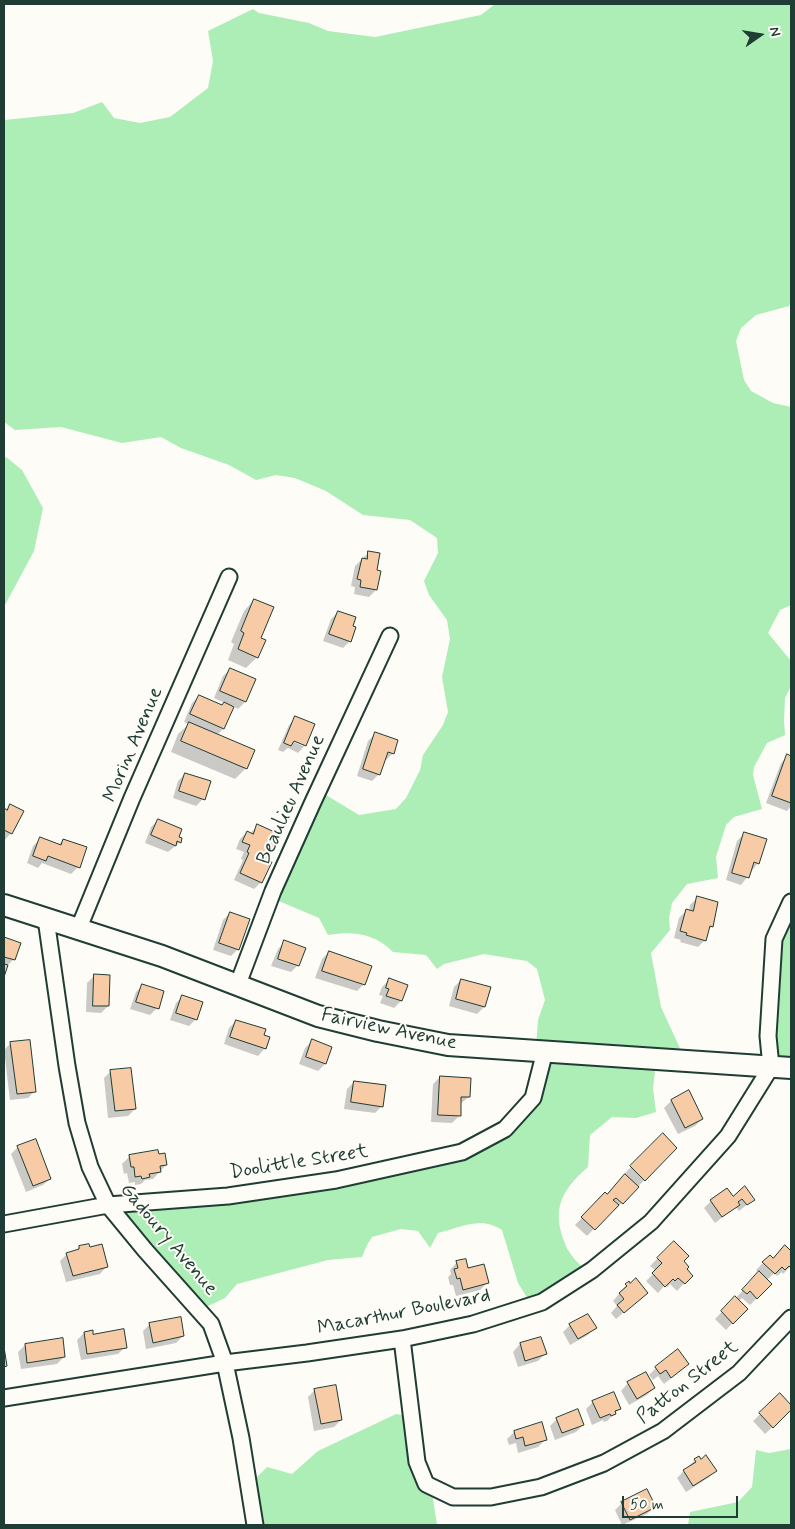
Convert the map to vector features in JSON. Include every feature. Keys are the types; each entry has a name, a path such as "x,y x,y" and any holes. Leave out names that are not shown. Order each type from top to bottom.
{"main road":[{"name":"Fairview Avenue","path":"4,904 78,930 162,956 318,1016 378,1031 448,1045 791,1068"}],"street":[{"name":"Morin Avenue","path":"78,930 132,798 229,577"},
{"name":"Beaulieu Avenue","path":"238,984 273,891 390,636"},
{"path":"771,1067 768,1036 774,939 791,902"},
{"name":"Gadoury Avenue","path":"46,919 77,1123 90,1167 108,1205 211,1324 225,1363 241,1438 255,1525"},
{"name":"Doolittle Street","path":"4,1224 108,1205 228,1196 336,1180 462,1152 505,1129 533,1098 545,1051"},
{"name":"Macarthur Boulevard","path":"4,1398 225,1363 402,1339 473,1324 542,1302 592,1270 651,1222 728,1136 771,1067"},
{"name":"Patton Street","path":"402,1339 417,1462 426,1484 452,1497 484,1497 541,1487 604,1463 663,1431 740,1373 791,1318"}],"green space":[{"path":"495,4 791,4 791,302 789,306 756,315 741,328 736,341 744,380 751,391 773,403 791,407 791,605 780,610 768,633 791,661 791,686 785,698 785,735 767,743 754,767 753,775 762,809 734,817 726,825 716,857 718,878 687,884 672,903 669,918 670,930 651,953 661,1007 684,1057 656,1063 653,1089 656,1112 636,1118 612,1117 590,1135 588,1167 578,1176 565,1193 559,1212 561,1234 566,1246 588,1274 531,1304 518,1283 502,1230 479,1223 463,1226 438,1233 430,1248 418,1231 401,1229 372,1237 362,1257 328,1260 237,1284 225,1298 202,1309 115,1206 191,1199 467,1151 532,1101 538,1020 545,1000 537,969 527,961 484,954 444,964 437,969 426,955 393,952 371,937 346,933 328,935 319,918 274,899 321,792 359,815 396,809 406,798 420,770 423,755 443,725 448,712 442,677 450,639 447,620 429,595 424,581 438,553 437,538 410,520 363,515 326,491 295,478 276,475 256,480 229,465 181,448 161,437 122,443 61,427 15,430 4,422 4,120 73,113 102,102 114,118 140,123 170,117 208,88 213,61 208,31 253,9 259,13 309,23 328,31 375,37 481,15"},
{"path":"6,457 22,470 43,508 34,551 4,607 4,459"},
{"path":"791,911 791,1068 775,1067 775,958"},
{"path":"396,1414 412,1417 431,1486 437,1525 257,1525 248,1486 267,1467 292,1474 318,1451"},
{"path":"791,1449 791,1525 688,1525 690,1512 738,1502 752,1487 756,1450 769,1453"}],"building":[{"path":"368,551 380,553 377,570 381,571 377,590 360,587 361,580 357,579 362,558 367,559"},
{"path":"254,599 274,607 261,638 266,640 258,658 238,649 244,633 241,631"},
{"path":"338,611 356,617 353,626 356,627 351,642 329,634"},
{"path":"230,668 256,679 246,702 220,691"},
{"path":"199,695 222,705 224,702 234,707 224,729 190,714"},
{"path":"295,716 315,724 306,746 294,741 291,746 284,743"},
{"path":"189,722 255,750 247,769 181,741"},
{"path":"375,732 398,740 394,754 388,752 380,775 363,769"},
{"path":"787,754 791,756 791,803 772,796"},
{"path":"185,773 211,781 205,800 179,791"},
{"path":"10,804 24,811 12,834 4,830 4,808 7,810"},
{"path":"158,819 182,829 179,837 182,838 181,843 177,841 176,846 151,835"},
{"path":"257,824 279,834 267,860 272,862 262,883 240,873 249,853 247,852 250,845 242,842 247,831 253,834"},
{"path":"744,832 767,839 759,864 754,862 749,878 732,873"},
{"path":"40,837 61,845 63,839 87,847 80,868 48,856 46,861 33,856"},
{"path":"697,896 718,902 713,927 710,926 706,941 686,935 687,933 680,931 686,909 693,911"},
{"path":"230,912 250,919 239,950 219,943"},
{"path":"4,937 21,943 15,960 4,957"},
{"path":"284,940 306,948 299,966 278,959"},
{"path":"329,951 372,966 365,985 322,971"},
{"path":"4,964 8,965 4,977"},
{"path":"94,974 110,975 109,1006 93,1006"},
{"path":"389,978 408,985 402,1001 386,996 389,989 386,988"},
{"path":"461,979 491,987 485,1007 456,999"},
{"path":"142,984 164,991 159,1009 136,1002"},
{"path":"182,995 203,1002 197,1020 176,1013"},
{"path":"236,1020 266,1029 264,1035 270,1037 266,1049 230,1037"},
{"path":"312,1039 332,1047 326,1064 306,1057"},
{"path":"30,1040 36,1092 17,1094 10,1042"},
{"path":"131,1068 136,1109 115,1111 110,1070"},
{"path":"440,1076 471,1078 470,1097 461,1097 461,1116 438,1115"},
{"path":"354,1081 386,1085 383,1107 351,1102"},
{"path":"689,1090 703,1119 685,1128 671,1100"},
{"path":"663,1133 677,1148 645,1181 630,1166"},
{"path":"36,1139 51,1179 33,1186 17,1146"},
{"path":"158,1150 159,1154 165,1153 167,1165 160,1166 161,1172 149,1174 150,1177 142,1179 141,1176 135,1177 134,1167 131,1167 129,1155"},
{"path":"625,1174 639,1187 623,1204 616,1198 613,1200 619,1205 595,1230 581,1217 605,1192 607,1194"},
{"path":"745,1186 755,1200 747,1205 742,1199 738,1202 740,1205 722,1217 710,1200 727,1188 733,1196"},
{"path":"674,1241 689,1256 684,1261 689,1267 687,1269 693,1276 685,1284 678,1278 675,1281 673,1279 665,1287 652,1273 662,1263 657,1258"},
{"path":"89,1244 90,1247 102,1244 108,1267 73,1276 66,1253 79,1249 79,1246"},
{"path":"785,1245 791,1251 791,1268 789,1266 785,1270 782,1267 775,1274 762,1262 770,1255 773,1258"},
{"path":"466,1259 468,1268 484,1264 489,1283 463,1290 460,1278 457,1279 454,1269 458,1268 456,1261"},
{"path":"759,1271 772,1284 757,1299 750,1291 747,1294 742,1290"},
{"path":"636,1278 648,1293 624,1313 617,1305 624,1299 619,1293 627,1286 625,1284 629,1281 630,1283"},
{"path":"735,1296 748,1309 733,1324 721,1311"},
{"path":"588,1314 597,1328 578,1339 569,1324"},
{"path":"181,1317 184,1336 153,1343 149,1323"},
{"path":"124,1329 127,1348 87,1354 84,1332 93,1330 93,1334"},
{"path":"541,1337 547,1354 525,1361 520,1343"},
{"path":"63,1338 65,1357 27,1363 25,1344"},
{"path":"4,1347 7,1366 4,1367"},
{"path":"678,1349 689,1364 671,1378 666,1370 660,1374 655,1367"},
{"path":"646,1372 655,1388 637,1399 627,1382"},
{"path":"336,1385 342,1420 321,1424 314,1389"},
{"path":"614,1392 621,1409 615,1411 616,1414 600,1418 592,1401"},
{"path":"780,1393 791,1405 791,1410 773,1428 759,1413"},
{"path":"578,1409 584,1425 562,1433 556,1418"},
{"path":"542,1422 547,1440 525,1446 523,1437 516,1439 514,1431"},
{"path":"706,1455 717,1471 693,1486 683,1470 696,1462 694,1459 699,1456 701,1459"},
{"path":"647,1489 656,1507 630,1520 621,1502"}]}
